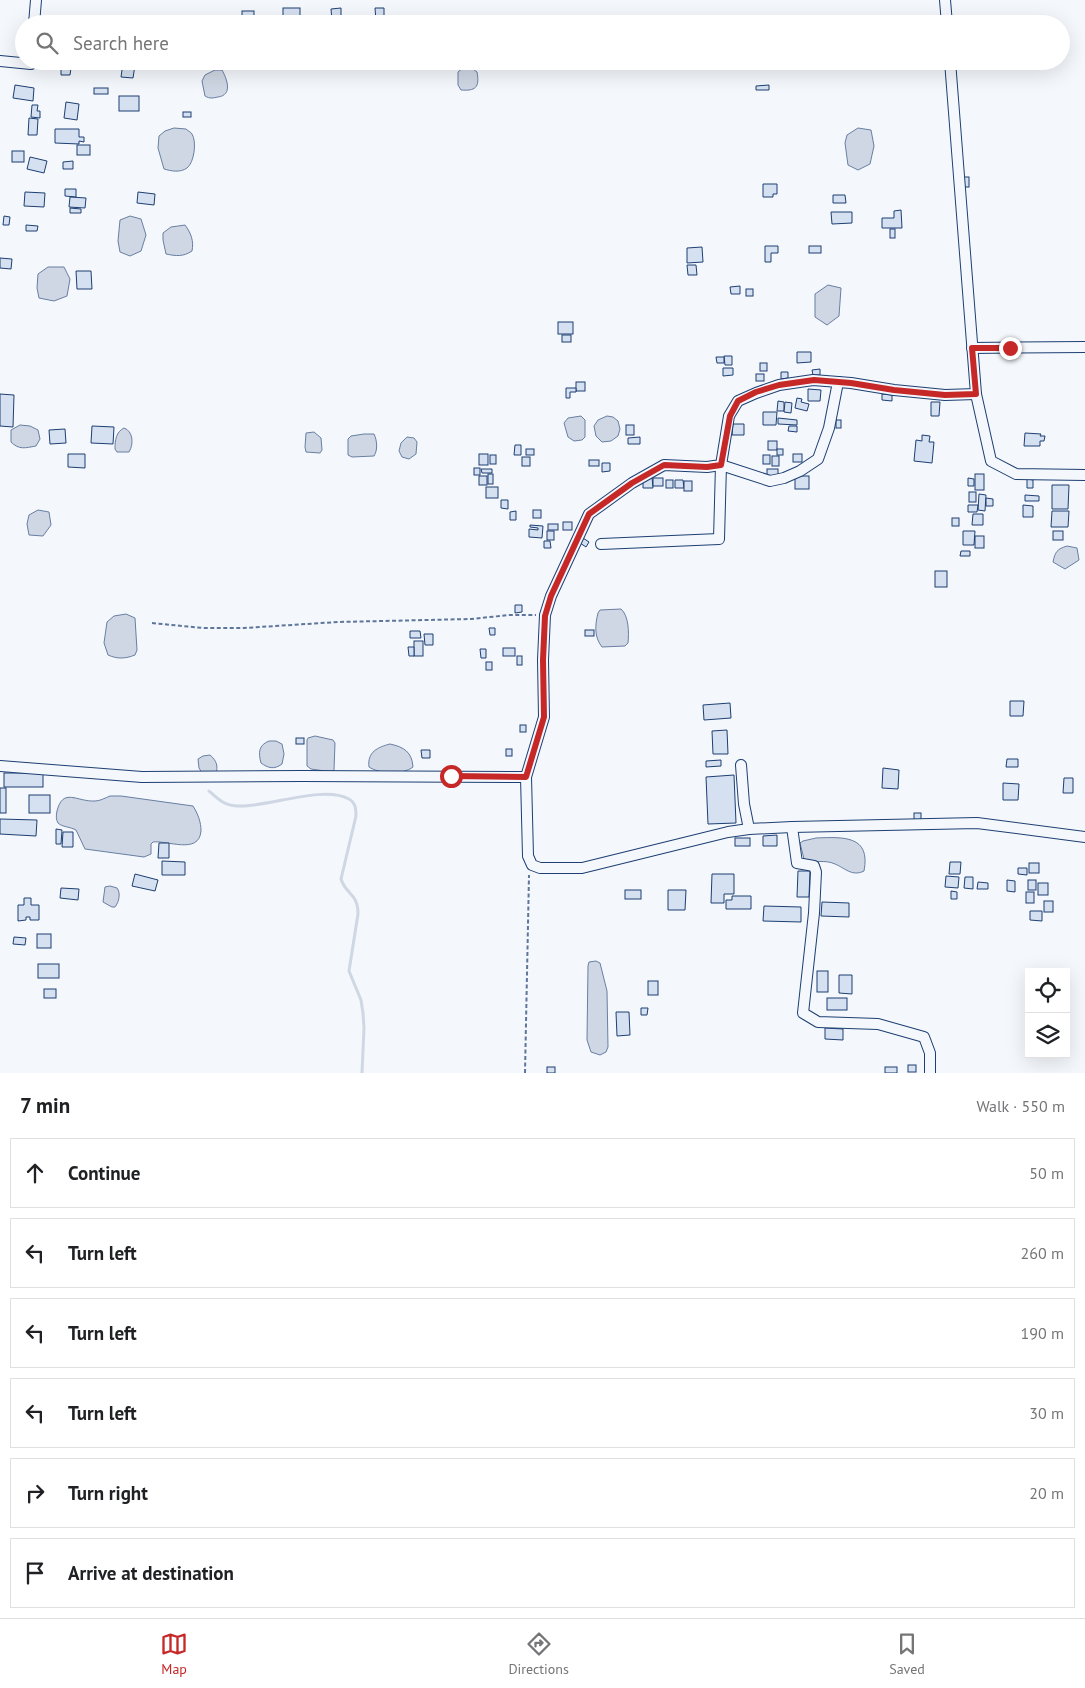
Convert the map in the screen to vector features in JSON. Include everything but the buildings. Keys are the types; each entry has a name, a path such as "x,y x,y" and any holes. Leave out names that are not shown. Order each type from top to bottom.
{"street":[{"path":"35,15 36,0"},
{"path":"945,0 946,15"},
{"path":"0,61 15,62"},
{"path":"951,70 976,394 991,461 1016,474 1085,475"},
{"path":"972,348 1085,347"},
{"path":"601,544 719,539 721,465 730,416 738,401 756,392 779,385 814,380 945,395 976,394"},
{"path":"838,382 829,428 818,459 800,471 784,478 770,481 721,465 707,467 664,465 632,483 589,514 551,596 545,616 543,660 544,717 526,777 528,856 532,865 540,868 582,868 728,832 749,829 977,822 1085,837"},
{"path":"741,765 744,804 749,829"},
{"path":"0,766 142,777 526,777"},
{"path":"792,827 797,863 814,866 816,872 814,913 803,1013 818,1022 878,1024 924,1037 930,1053 930,1073"}],"path":[{"path":"152,623 203,628 244,628 338,622 471,620 509,615 545,616"},
{"path":"525,1073 530,860"}],"shaded area":[{"path":"215,70 222,70 228,86 223,96 210,98 205,96 202,81 205,75"},
{"path":"460,70 474,70 477,72 477,85 470,90 461,90 458,85 458,72"},
{"path":"174,128 186,129 194,138 191,162 187,168 178,171 164,169 158,148 159,136 165,131"},
{"path":"858,128 871,130 874,146 870,164 858,170 848,165 845,143 847,135"},
{"path":"130,216 141,219 146,235 141,251 130,256 120,252 118,241 120,220"},
{"path":"185,225 192,237 192,251 179,256 166,254 163,233 171,227"},
{"path":"48,267 64,267 70,279 67,296 54,301 39,298 37,288 38,274"},
{"path":"828,285 841,288 839,316 827,325 815,317 815,294"},
{"path":"581,416 585,420 585,437 582,440 574,441 568,437 564,423 568,418"},
{"path":"607,416 613,417 618,421 620,429 618,436 611,441 602,442 596,436 594,426 598,420"},
{"path":"20,425 30,426 38,430 40,439 36,446 25,448 14,445 11,442 11,430"},
{"path":"124,428 131,435 131,449 129,452 117,452 115,449 116,437"},
{"path":"314,432 321,438 322,450 320,453 306,452 306,433"},
{"path":"374,434 377,445 374,456 352,457 348,455 348,439 351,436"},
{"path":"407,437 414,438 417,442 416,454 409,459 402,457 399,451 401,443"},
{"path":"38,510 49,512 51,525 43,536 29,535 27,524 29,515"},
{"path":"1067,546 1077,548 1079,560 1065,569 1053,562 1057,551"},
{"path":"621,609 627,620 628,643 625,646 602,647 596,631 598,613 600,610"},
{"path":"126,614 135,618 137,650 135,655 121,658 108,655 104,643 107,622 114,616"},
{"path":"315,736 333,740 335,743 334,770 332,772 311,769 307,766 307,740"},
{"path":"269,741 276,741 282,744 284,754 282,764 274,768 261,763 260,749"},
{"path":"390,744 399,747 409,754 413,767 409,770 391,773 369,767 370,758 374,751"},
{"path":"210,755 216,764 216,774 202,773 199,768 198,759"},
{"path":"110,796 193,806 200,824 199,838 195,843 182,845 153,842 151,844 151,854 144,857 85,849 76,830 57,822 57,811 63,799 72,797 97,801"},
{"path":"816,838 845,839 859,844 865,859 864,871 856,873 831,863 804,859 800,843"},
{"path":"105,887 117,888 119,892 115,907 103,902"},
{"path":"596,961 600,963 607,991 608,1047 606,1052 600,1055 591,1052 587,1040 588,966 589,962"}],"waterway":[{"path":"209,791 222,802 234,806 325,794 338,795 349,799 354,805 356,816 341,879 356,902 358,914 349,971 361,1000 363,1013 362,1073"}],"route":[{"path":"451,776 526,777 544,717 543,660 545,616 551,596 589,514 632,483 664,465 707,467 721,465 730,416 738,401 756,392 779,385 814,380 945,395 976,394 972,348 1010,348"}]}
